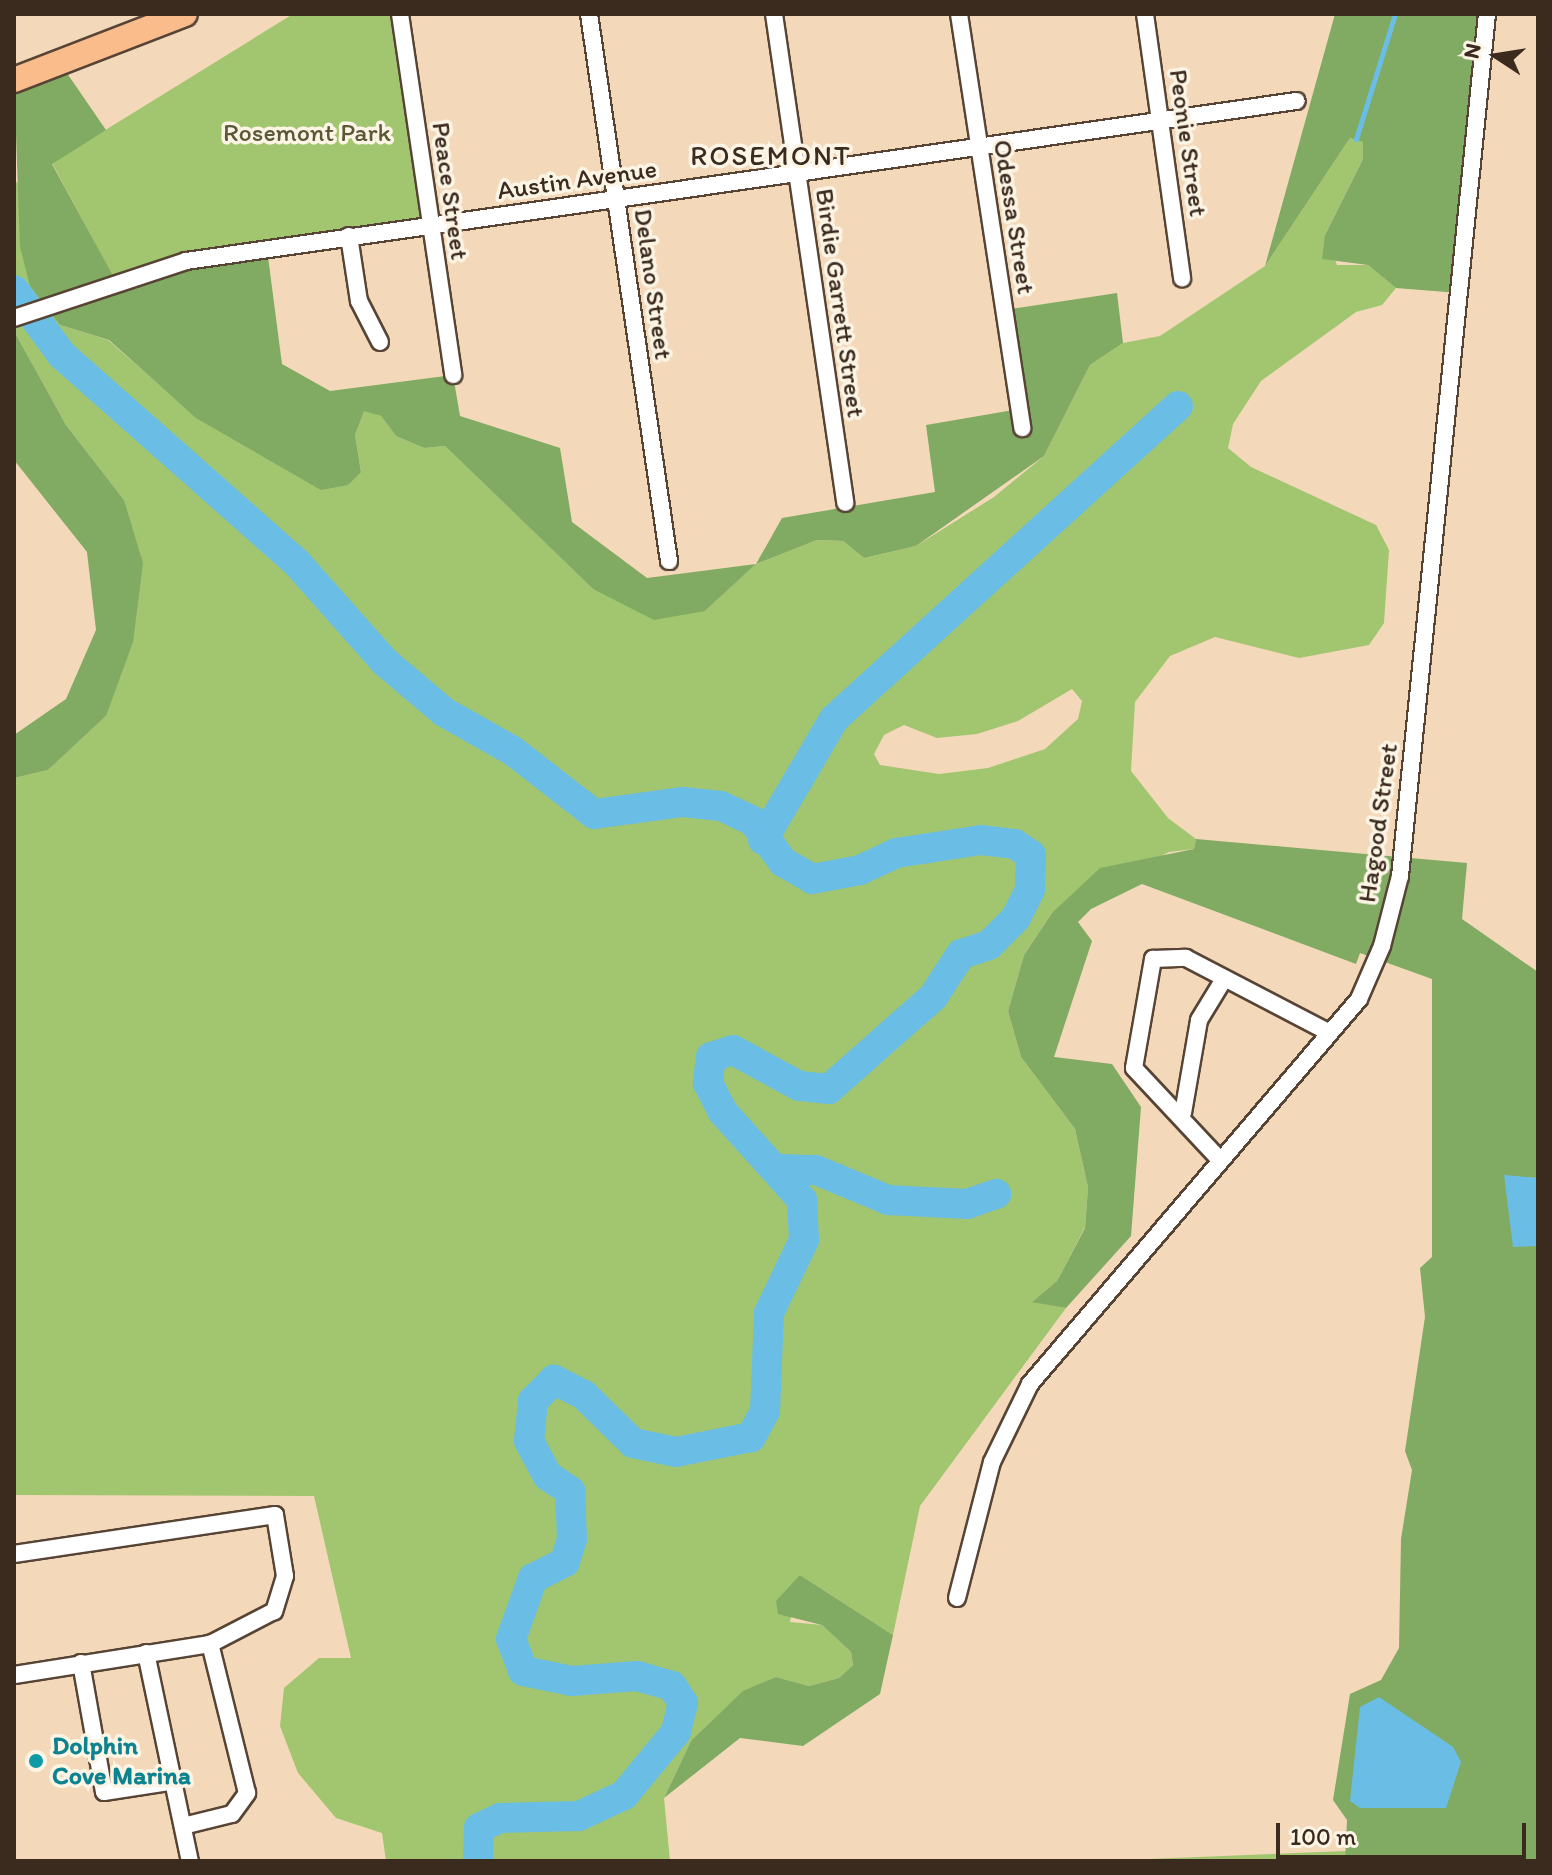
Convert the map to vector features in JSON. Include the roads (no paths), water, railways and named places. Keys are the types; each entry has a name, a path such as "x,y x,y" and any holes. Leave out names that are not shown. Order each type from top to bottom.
{"highway":[{"path":"14,80 185,14"}],"street":[{"name":"Peace Street","path":"400,14 453,375"},
{"name":"Delano Street","path":"589,14 669,561"},
{"name":"Birdie Garrett Street","path":"774,14 845,503"},
{"name":"Odessa Street","path":"959,14 1022,428"},
{"name":"Peonie Street","path":"1145,14 1182,278"},
{"name":"Hagood Street","path":"957,1598 992,1462 1030,1384 1359,999 1400,876 1487,14"},
{"name":"Austin Avenue","path":"15,318 186,261 1297,101"},
{"path":"349,236 359,301 380,342"},
{"path":"1220,1160 1183,1113 1144,1079 1131,1057 1146,971 1153,959 1169,953 1330,1033"},
{"path":"1183,1113 1199,1020 1224,979"},
{"path":"14,1554 275,1515 285,1576 274,1611 210,1644 14,1675"},
{"path":"183,1826 232,1814 247,1793 210,1644"},
{"path":"146,1653 190,1861"},
{"path":"81,1663 104,1792 175,1781"}],"water":[{"path":"1504,1175 1538,1178 1538,1246 1513,1247"},
{"path":"1379,1697 1453,1747 1461,1762 1446,1808 1360,1808 1350,1801 1360,1707"}],"waterway":[{"path":"1356,139 1395,14"},
{"path":"14,290 62,355 297,563 385,662 444,712 513,751 594,814 683,802 721,806 753,821 783,862 812,879 860,870 896,853 981,840 1015,844 1031,855 1030,890 1016,918 989,945 961,954 933,997 829,1089 799,1086 733,1050 711,1057 708,1083 722,1111 802,1200 804,1240 769,1313 765,1411 751,1437 676,1452 633,1443 584,1395 554,1380 533,1401 529,1441 548,1476 570,1491 572,1539 565,1562 533,1578 511,1639 523,1671 572,1681 637,1676 672,1686 683,1703 676,1732 624,1795 579,1816 500,1818 479,1828 478,1861"},
{"path":"20,319 143,443 399,665"},
{"path":"763,840 834,719 1178,406"},
{"path":"782,1169 816,1170 888,1200 967,1204 996,1194"}],"place":[{"name":"Dolphin Cove Marina","path":"36,1761"}],"district":[{"name":"ROSEMONT","path":"771,155"}],"park label":[{"name":"Rosemont Park","path":"307,133"}]}
